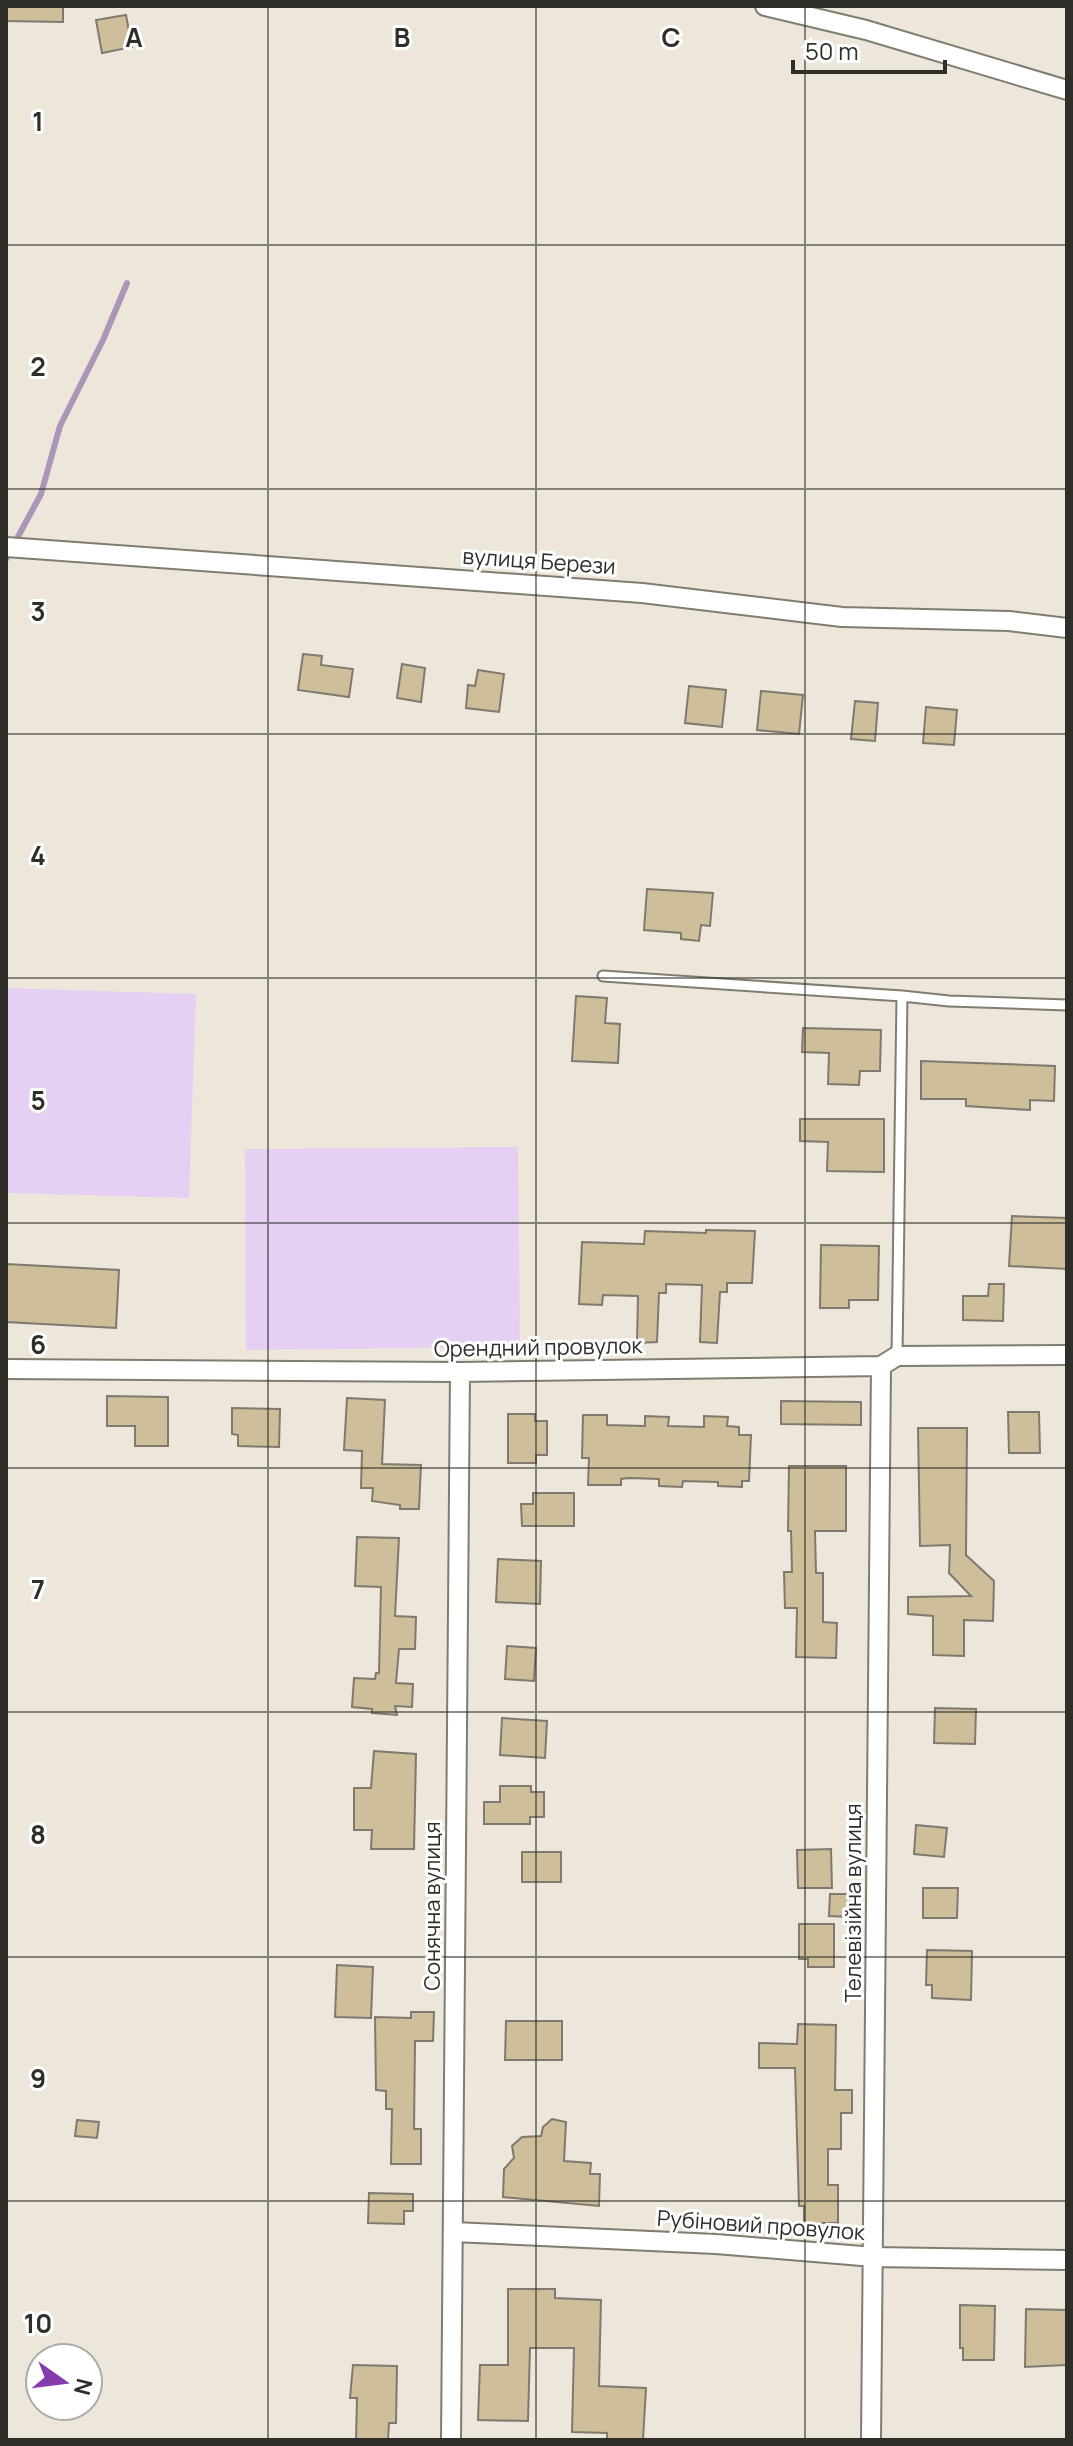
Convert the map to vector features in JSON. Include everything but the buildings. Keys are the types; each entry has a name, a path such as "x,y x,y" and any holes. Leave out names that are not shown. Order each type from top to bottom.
{"street":[{"path":"765,6 866,30 1067,90"},
{"name":"вулиця Берези","path":"6,547 642,593 842,617 1009,621 1067,628"},
{"name":"Орендний провулок","path":"6,1369 460,1372 1067,1355"},
{"name":"Телевізійна вулиця","path":"871,2440 889,1361"},
{"name":"Сонячна вулиця","path":"451,2440 460,1372"},
{"name":"Рубіновий провулок","path":"453,2232 716,2244 874,2257 1067,2260"}],"lane":[{"path":"603,976 949,1001 1067,1005"},
{"path":"889,1361 902,996"}],"shaded area":[{"path":"6,988 196,994 189,1198 6,1193"},
{"path":"518,1147 520,1347 246,1350 245,1149"}],"waterway":[{"path":"6,559 41,494 60,426 103,340 127,283"}]}
